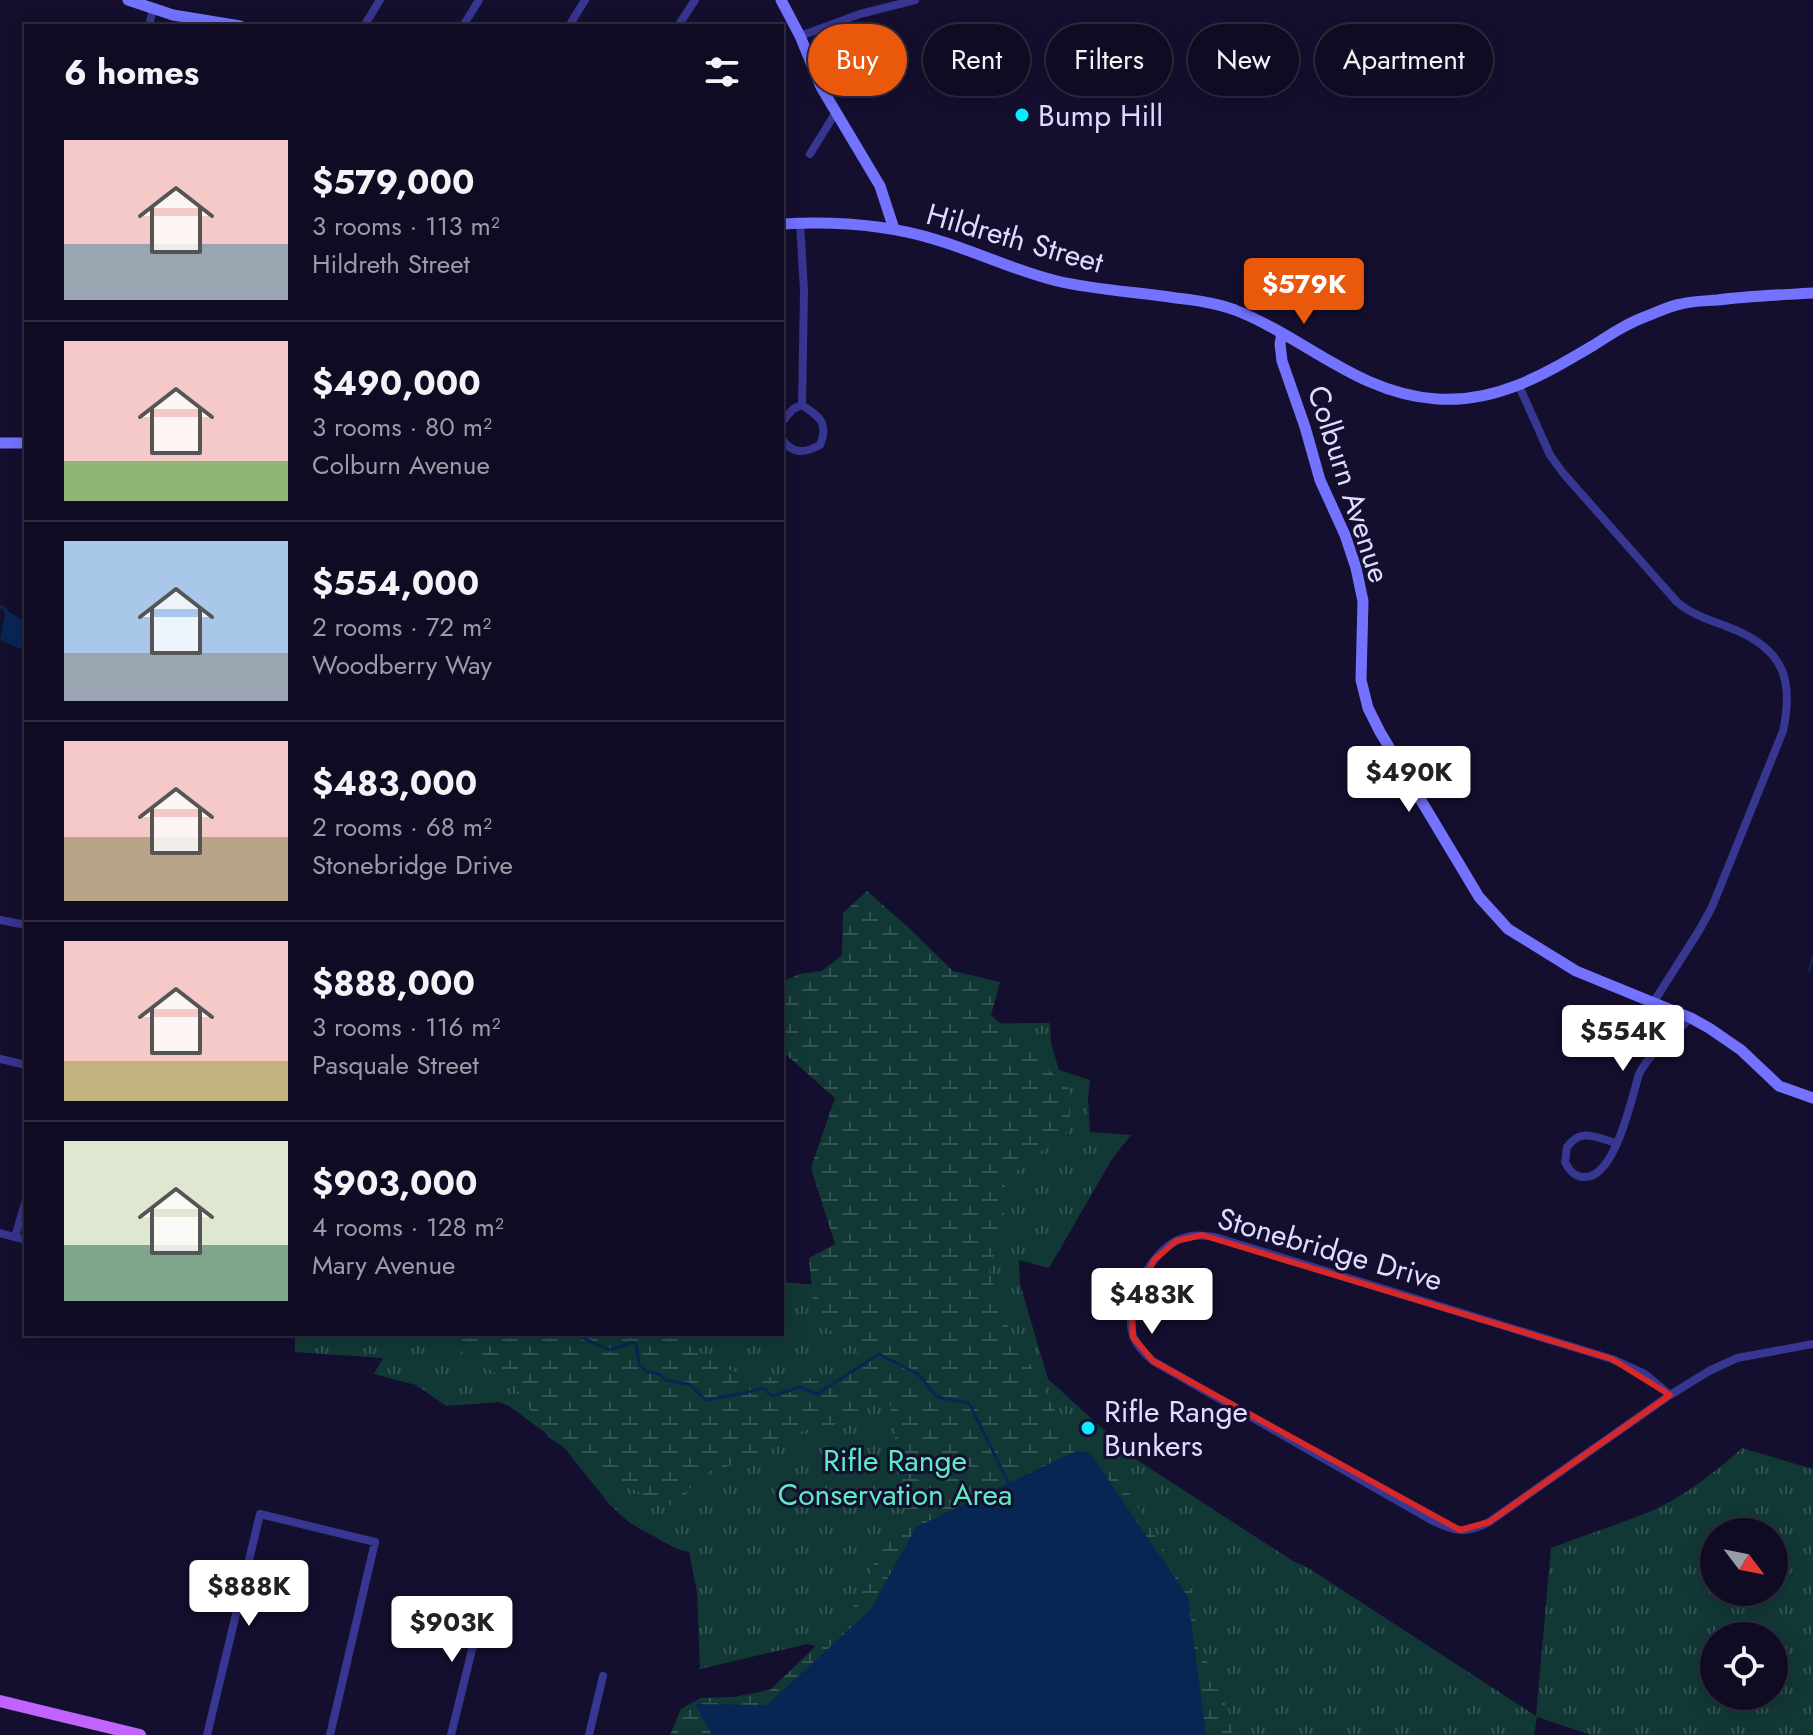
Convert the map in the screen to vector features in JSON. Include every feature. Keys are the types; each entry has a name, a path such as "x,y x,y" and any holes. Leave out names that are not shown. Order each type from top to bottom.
{"main road":[{"path":"0,1701 140,1735"}],"street":[{"path":"128,0 173,15 228,24"},
{"path":"365,24 380,0"},
{"path":"464,24 479,0"},
{"path":"570,24 585,0"},
{"path":"679,24 695,0"},
{"path":"781,0 816,76 880,186 894,229"},
{"path":"800,36 860,14 915,0"},
{"path":"149,24 153,9"},
{"path":"810,154 836,112"},
{"path":"800,223 804,291 802,405"},
{"name":"Hildreth Street","path":"784,224 862,224 894,229 939,240 1056,281 1207,302 1233,309 1282,333 1346,372 1379,387 1409,396 1439,399 1475,398 1519,386 1544,375 1630,324 1681,304 1813,293"},
{"name":"Colburn Avenue","path":"1282,333 1282,361 1320,480 1356,568 1363,601 1361,680 1368,708 1479,897 1508,929 1576,971 1691,1018 1741,1050 1779,1086 1813,1098"},
{"path":"1519,386 1550,455 1575,489 1677,602 1697,615 1744,633 1769,650 1785,678 1788,692 1783,731 1717,895 1700,929 1653,1003"},
{"path":"784,420 793,409 802,405"},
{"path":"784,441 791,449 803,452 820,445 825,431 823,425 818,416 802,405"},
{"path":"0,443 24,443"},
{"path":"0,920 24,925"},
{"path":"1616,1143 1589,1135 1577,1137 1567,1147 1567,1167 1578,1176 1593,1176 1606,1165 1616,1143 1639,1074 1645,1063 1691,1018"},
{"path":"0,1059 24,1065"},
{"path":"15,1237 24,1207"},
{"path":"0,1233 24,1239"},
{"name":"Stonebridge Drive","path":"1670,1395 1645,1374 1612,1359 1215,1237 1190,1236 1165,1249 1145,1274 1132,1306 1133,1337 1153,1361 1433,1521 1460,1530 1489,1522 1709,1371 1737,1358 1813,1344"},
{"path":"207,1735 260,1514 375,1542 330,1735"},
{"path":"451,1735 484,1601"},
{"path":"589,1735 603,1676"}],"highlighted area":[{"path":"1202,1235 1612,1359 1670,1395 1489,1522 1460,1530 1153,1361 1133,1337 1132,1306 1154,1260 1176,1241"}],"green space":[{"path":"867,891 953,971 1000,982 991,1015 1070,1090 1070,1130 1005,1181 1004,1223 989,1271 1011,1335 1035,1372 1076,1451 1090,1453 1105,1464 1129,1493 1192,1596 1203,1653 1229,1712 1233,1735 670,1735 681,1709 701,1698 733,1697 770,1690 851,1612 890,1527 904,1521 913,1525 907,1518 889,1397 823,1430 804,1430 785,1444 773,1448 761,1461 746,1455 732,1465 710,1471 707,1479 700,1477 677,1506 666,1505 622,1484 548,1437 514,1385 452,1346 449,1336 686,1336 686,1342 719,1367 762,1379 794,1372 812,1379 840,1375 857,1362 857,1349 815,1322 809,1258 835,1244 811,1168 835,1098 784,1053 784,980 822,971 842,955 843,913"},
{"name":"Rifle Range Conservation Area","path":"1050,1023 1051,1043 1059,1070 1090,1080 1090,1132 1131,1135 1112,1159 1049,1268 1019,1260 1020,1284 1048,1379 1137,1460 1536,1716 1551,1548 1671,1501 1742,1448 1813,1469 1813,1735 1591,1735 1537,1717 1534,1735 1162,1735 807,1644 700,1669 697,1592 689,1552 677,1549 630,1523 610,1505 562,1445 499,1402 446,1406 416,1385 374,1374 383,1358 295,1352 295,1336 784,1336 784,1282 829,1286 883,1173 857,1025"}],"water":[{"path":"6,610 24,621 24,650 0,640"},
{"path":"1076,1451 1090,1453 1188,1597 1206,1735 712,1735 695,1704 767,1705 871,1609 916,1527"}],"waterway":[{"path":"0,606 6,614"},
{"path":"1809,971 1813,958"},
{"path":"582,1336 610,1350 632,1342 636,1344 639,1364 646,1371 659,1374 665,1380 689,1384 706,1400 763,1388 772,1396 800,1387 817,1394 879,1354 918,1374 937,1397 969,1403 1010,1486"}],"place":[{"name":"Bump Hill","path":"1022,115"},
{"name":"Rifle Range Bunkers","path":"1088,1428"}]}
